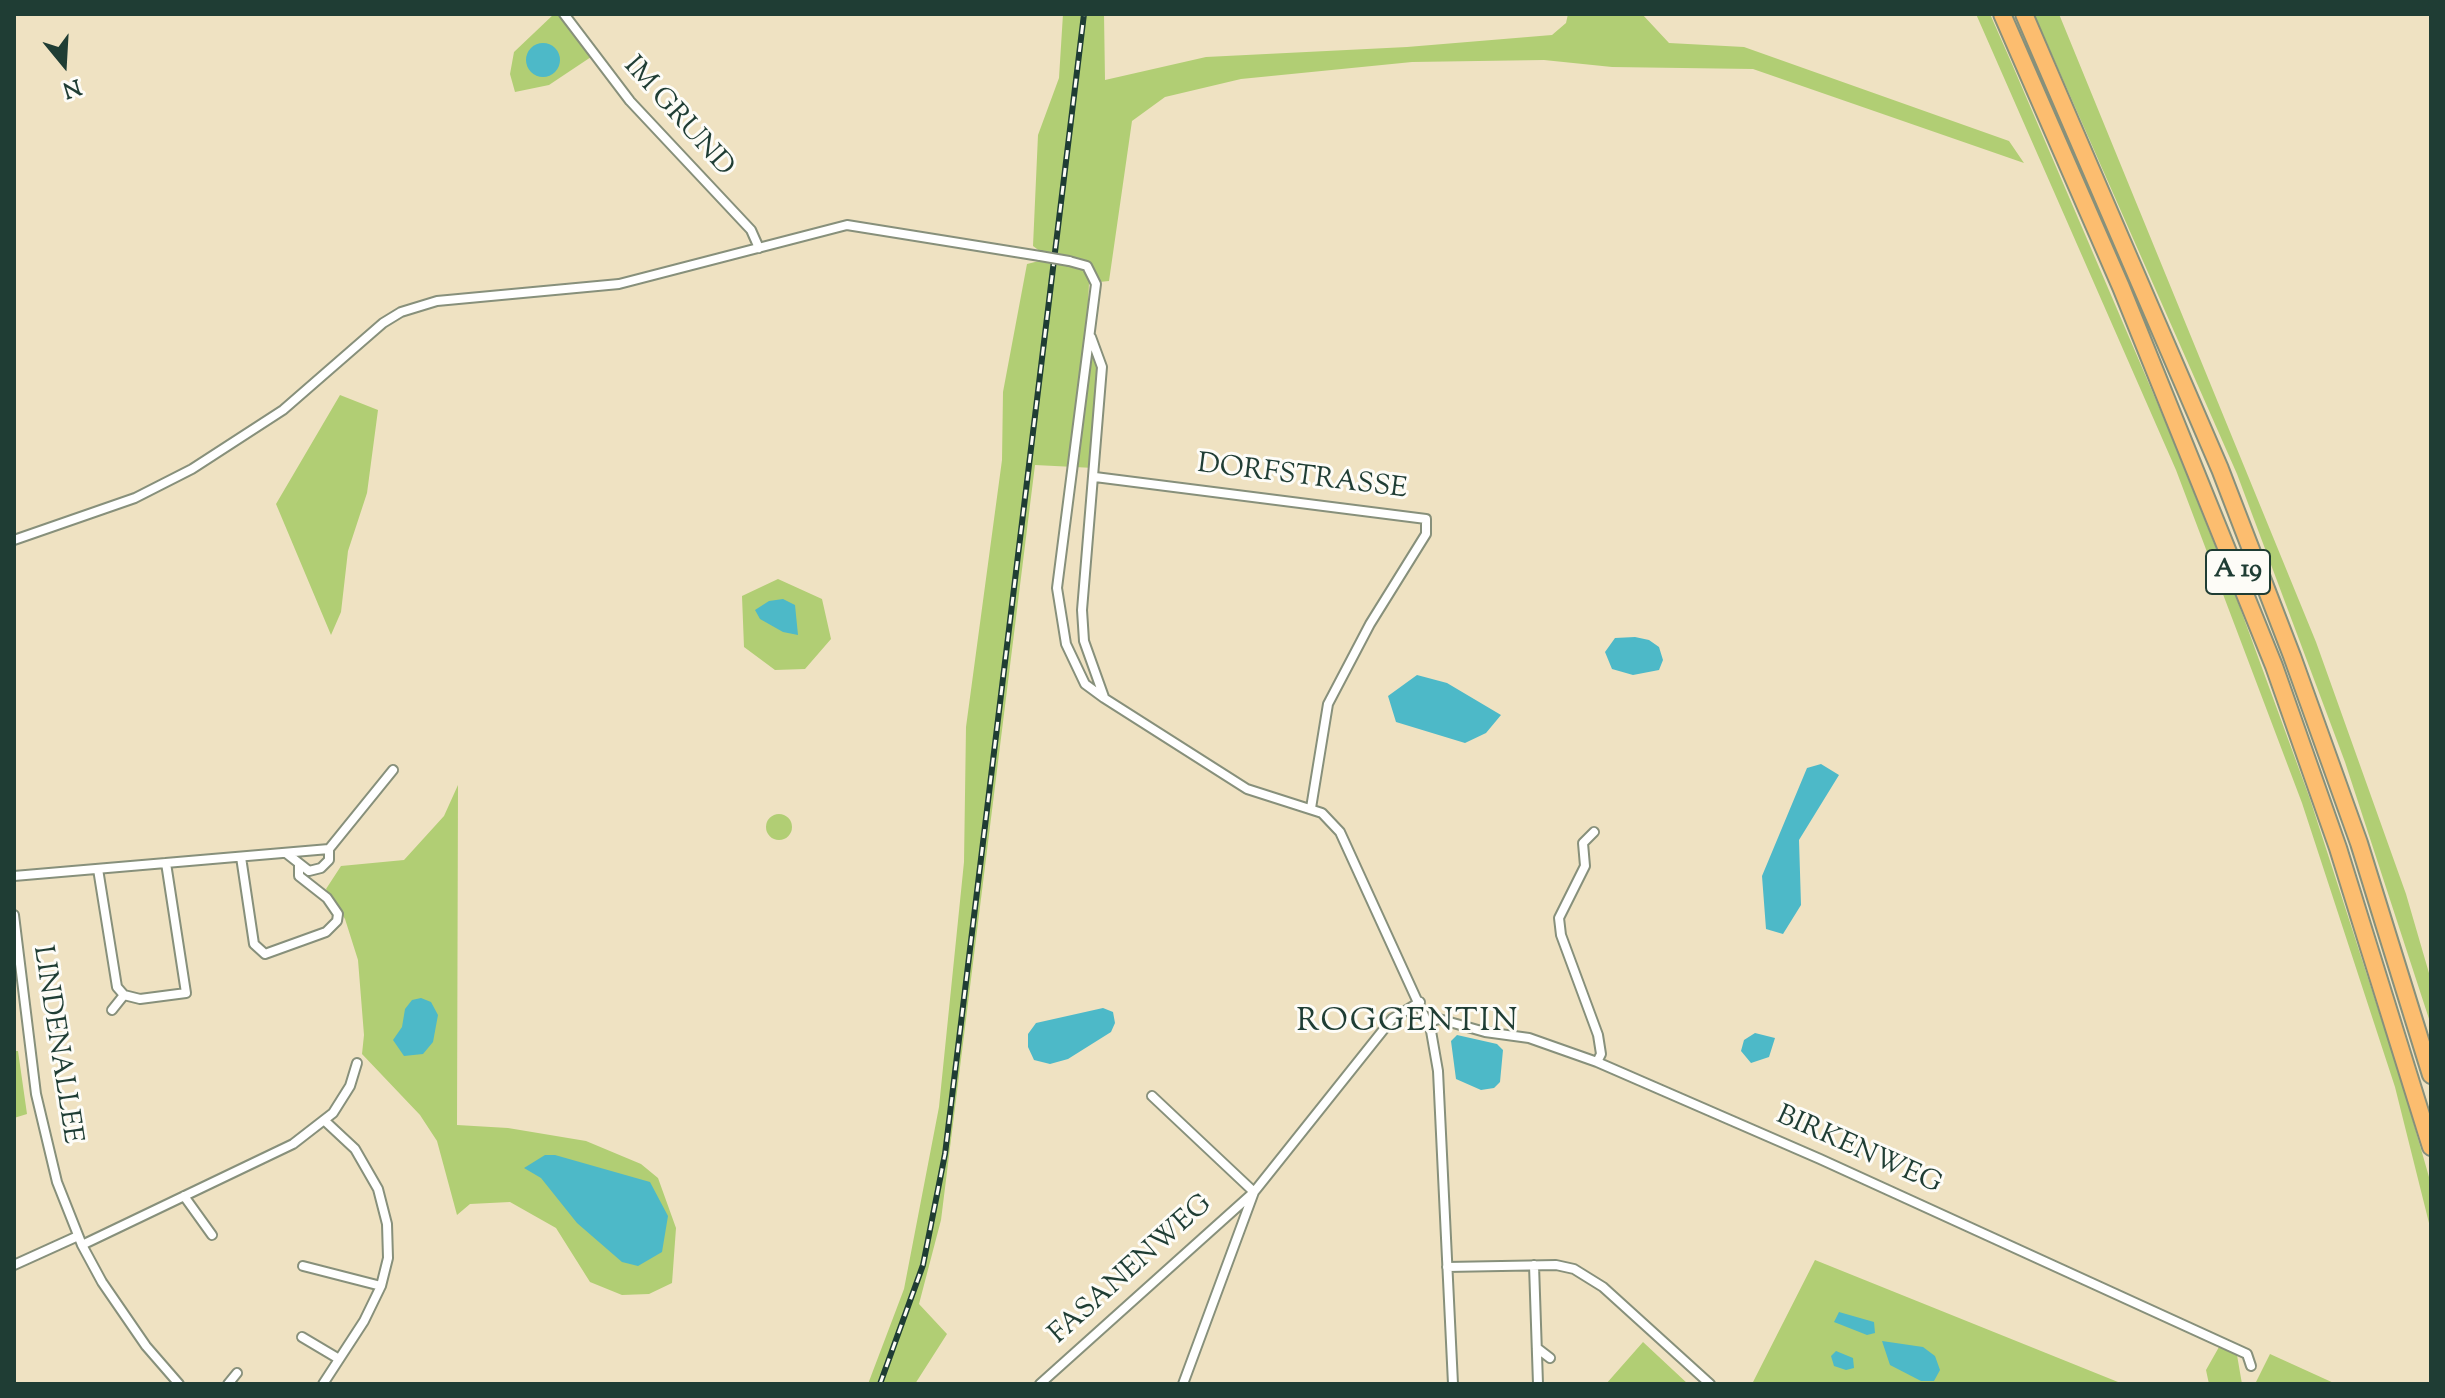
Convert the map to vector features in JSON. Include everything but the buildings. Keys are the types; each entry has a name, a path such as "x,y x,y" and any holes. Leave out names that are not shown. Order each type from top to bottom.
{"highway":[{"name":"A 19","path":"2002,14 2128,302 2274,666 2348,877 2431,1147"},
{"name":"A 19","path":"2024,14 2220,469 2287,641 2359,843 2431,1075"}],"street":[{"name":"IM GRUND","path":"564,14 630,101 751,230 759,248"},
{"path":"14,540 135,498 206,461 283,410 356,344 401,312 455,298 619,284 847,225 1087,266 1096,284 1057,588 1060,622 1074,665 1085,684 1104,698 1247,789 1265,798 1311,808 1331,820 1340,832 1429,1022 1438,1071 1453,1384"},
{"path":"1091,336 1102,367 1082,610 1084,641 1104,698"},
{"name":"DORFSTRASSE","path":"1095,477 1422,516 1426,519 1426,534 1370,624 1328,704 1311,808"},
{"path":"286,853 309,871 321,868 329,860 329,849 393,770"},
{"path":"1594,832 1583,843 1585,866 1559,918 1561,935 1598,1035 1601,1054 1597,1062"},
{"path":"14,876 329,849"},
{"path":"241,857 254,944 265,954 326,932 337,921 338,914 327,898 299,876 299,865"},
{"path":"98,869 117,987 124,995 140,999 186,993 166,863"},
{"name":"LINDENALLEE","path":"14,915 40,1117 57,1182 80,1241 121,1313 179,1384"},
{"path":"112,1010 124,995"},
{"path":"1183,1384 1254,1192 1392,1019 1420,1002"},
{"name":"BIRKENWEG","path":"1429,1022 1439,1019 1485,1032 1529,1038 1597,1062 1820,1159 2247,1354 2251,1366"},
{"path":"14,1265 80,1241 184,1196 293,1144 325,1121 350,1086 357,1063"},
{"path":"1152,1096 1254,1192"},
{"path":"323,1384 381,1286 388,1258 387,1224 378,1189 355,1149 325,1121"},
{"name":"FASANENWEG","path":"1040,1384 1254,1192"},
{"path":"184,1196 212,1235"},
{"path":"1534,1265 1538,1384"},
{"path":"1447,1267 1556,1265 1590,1277 1710,1384"},
{"path":"303,1266 381,1286"},
{"path":"302,1337 339,1359"},
{"path":"1537,1348 1550,1358"},
{"path":"228,1384 237,1373"}],"green space":[{"path":"554,14 562,14 591,57 549,85 515,92 510,74 514,52"},
{"path":"1063,14 1104,14 1105,80 1206,57 1407,47 1552,35 1566,23 1568,14 1642,14 1669,43 1744,47 2009,141 2024,163 1753,69 1612,67 1544,60 1412,62 1241,79 1165,97 1132,121 1109,281 1089,283 1086,350 1097,354 1100,365 1094,468 1035,465 941,1220 919,1304 947,1334 915,1384 868,1384 904,1289 939,1107 964,862 966,727 1002,460 1003,392 1027,264 1039,261 1041,252 1033,246 1038,135 1059,78"},
{"path":"1976,14 1990,14 2165,421 2239,605 2310,799 2403,1086 2431,1184 2431,1231 2395,1087 2302,803 2176,470"},
{"path":"2034,14 2059,14 2316,642 2406,894 2431,980 2431,1025 2345,762 2237,474"},
{"path":"340,395 378,410 367,493 348,551 341,612 331,635 276,504"},
{"path":"778,579 822,599 831,639 805,669 775,670 744,647 742,596"},
{"path":"458,785 457,1125 508,1128 586,1141 641,1164 658,1178 676,1228 672,1283 649,1294 622,1295 590,1282 556,1228 510,1202 470,1204 457,1215 437,1141 420,1115 362,1054 364,1035 358,960 345,919 326,889 341,866 404,860 444,816"},
{"path":"779,814 788,818 792,827 788,836 779,840 770,836 766,827 770,818"},
{"path":"14,1051 18,1051 27,1114 14,1118"},
{"path":"1815,1260 2123,1384 1752,1384"},
{"path":"1643,1342 1688,1384 1606,1384"},
{"path":"2219,1347 2237,1355 2242,1384 2209,1384 2206,1370"},
{"path":"2270,1354 2336,1384 2255,1384"}],"water":[{"path":"543,43 555,48 560,60 555,72 543,77 531,72 526,60 531,48"},
{"path":"783,599 795,605 798,635 783,632 760,619 755,610 769,601"},
{"path":"1615,638 1649,640 1659,647 1663,660 1659,670 1633,675 1612,669 1605,652"},
{"path":"1417,675 1447,683 1501,715 1486,733 1465,743 1396,722 1388,696"},
{"path":"1821,764 1839,775 1799,840 1801,905 1783,934 1766,929 1762,876 1807,768"},
{"path":"421,998 431,1002 438,1015 433,1042 423,1054 404,1056 393,1040 402,1027 405,1009 412,1000"},
{"path":"1103,1008 1113,1012 1115,1023 1111,1032 1068,1059 1050,1064 1034,1060 1028,1047 1028,1034 1036,1023"},
{"path":"1755,1033 1775,1038 1769,1057 1751,1063 1741,1051 1744,1040"},
{"path":"1457,1035 1497,1044 1503,1050 1500,1082 1494,1088 1481,1090 1456,1079 1451,1041"},
{"path":"545,1155 555,1155 650,1182 668,1216 662,1252 638,1266 622,1262 577,1223 541,1178 524,1168"},
{"path":"1839,1312 1874,1322 1875,1333 1867,1335 1834,1322"},
{"path":"1882,1341 1923,1347 1935,1356 1940,1370 1934,1381 1921,1381 1890,1365"},
{"path":"1836,1351 1853,1358 1854,1368 1846,1370 1834,1366 1831,1356"}],"railway":[{"path":"880,1384 923,1265 945,1154 1084,14"}],"district":[{"name":"ROGGENTIN","path":"1408,1025"}]}
